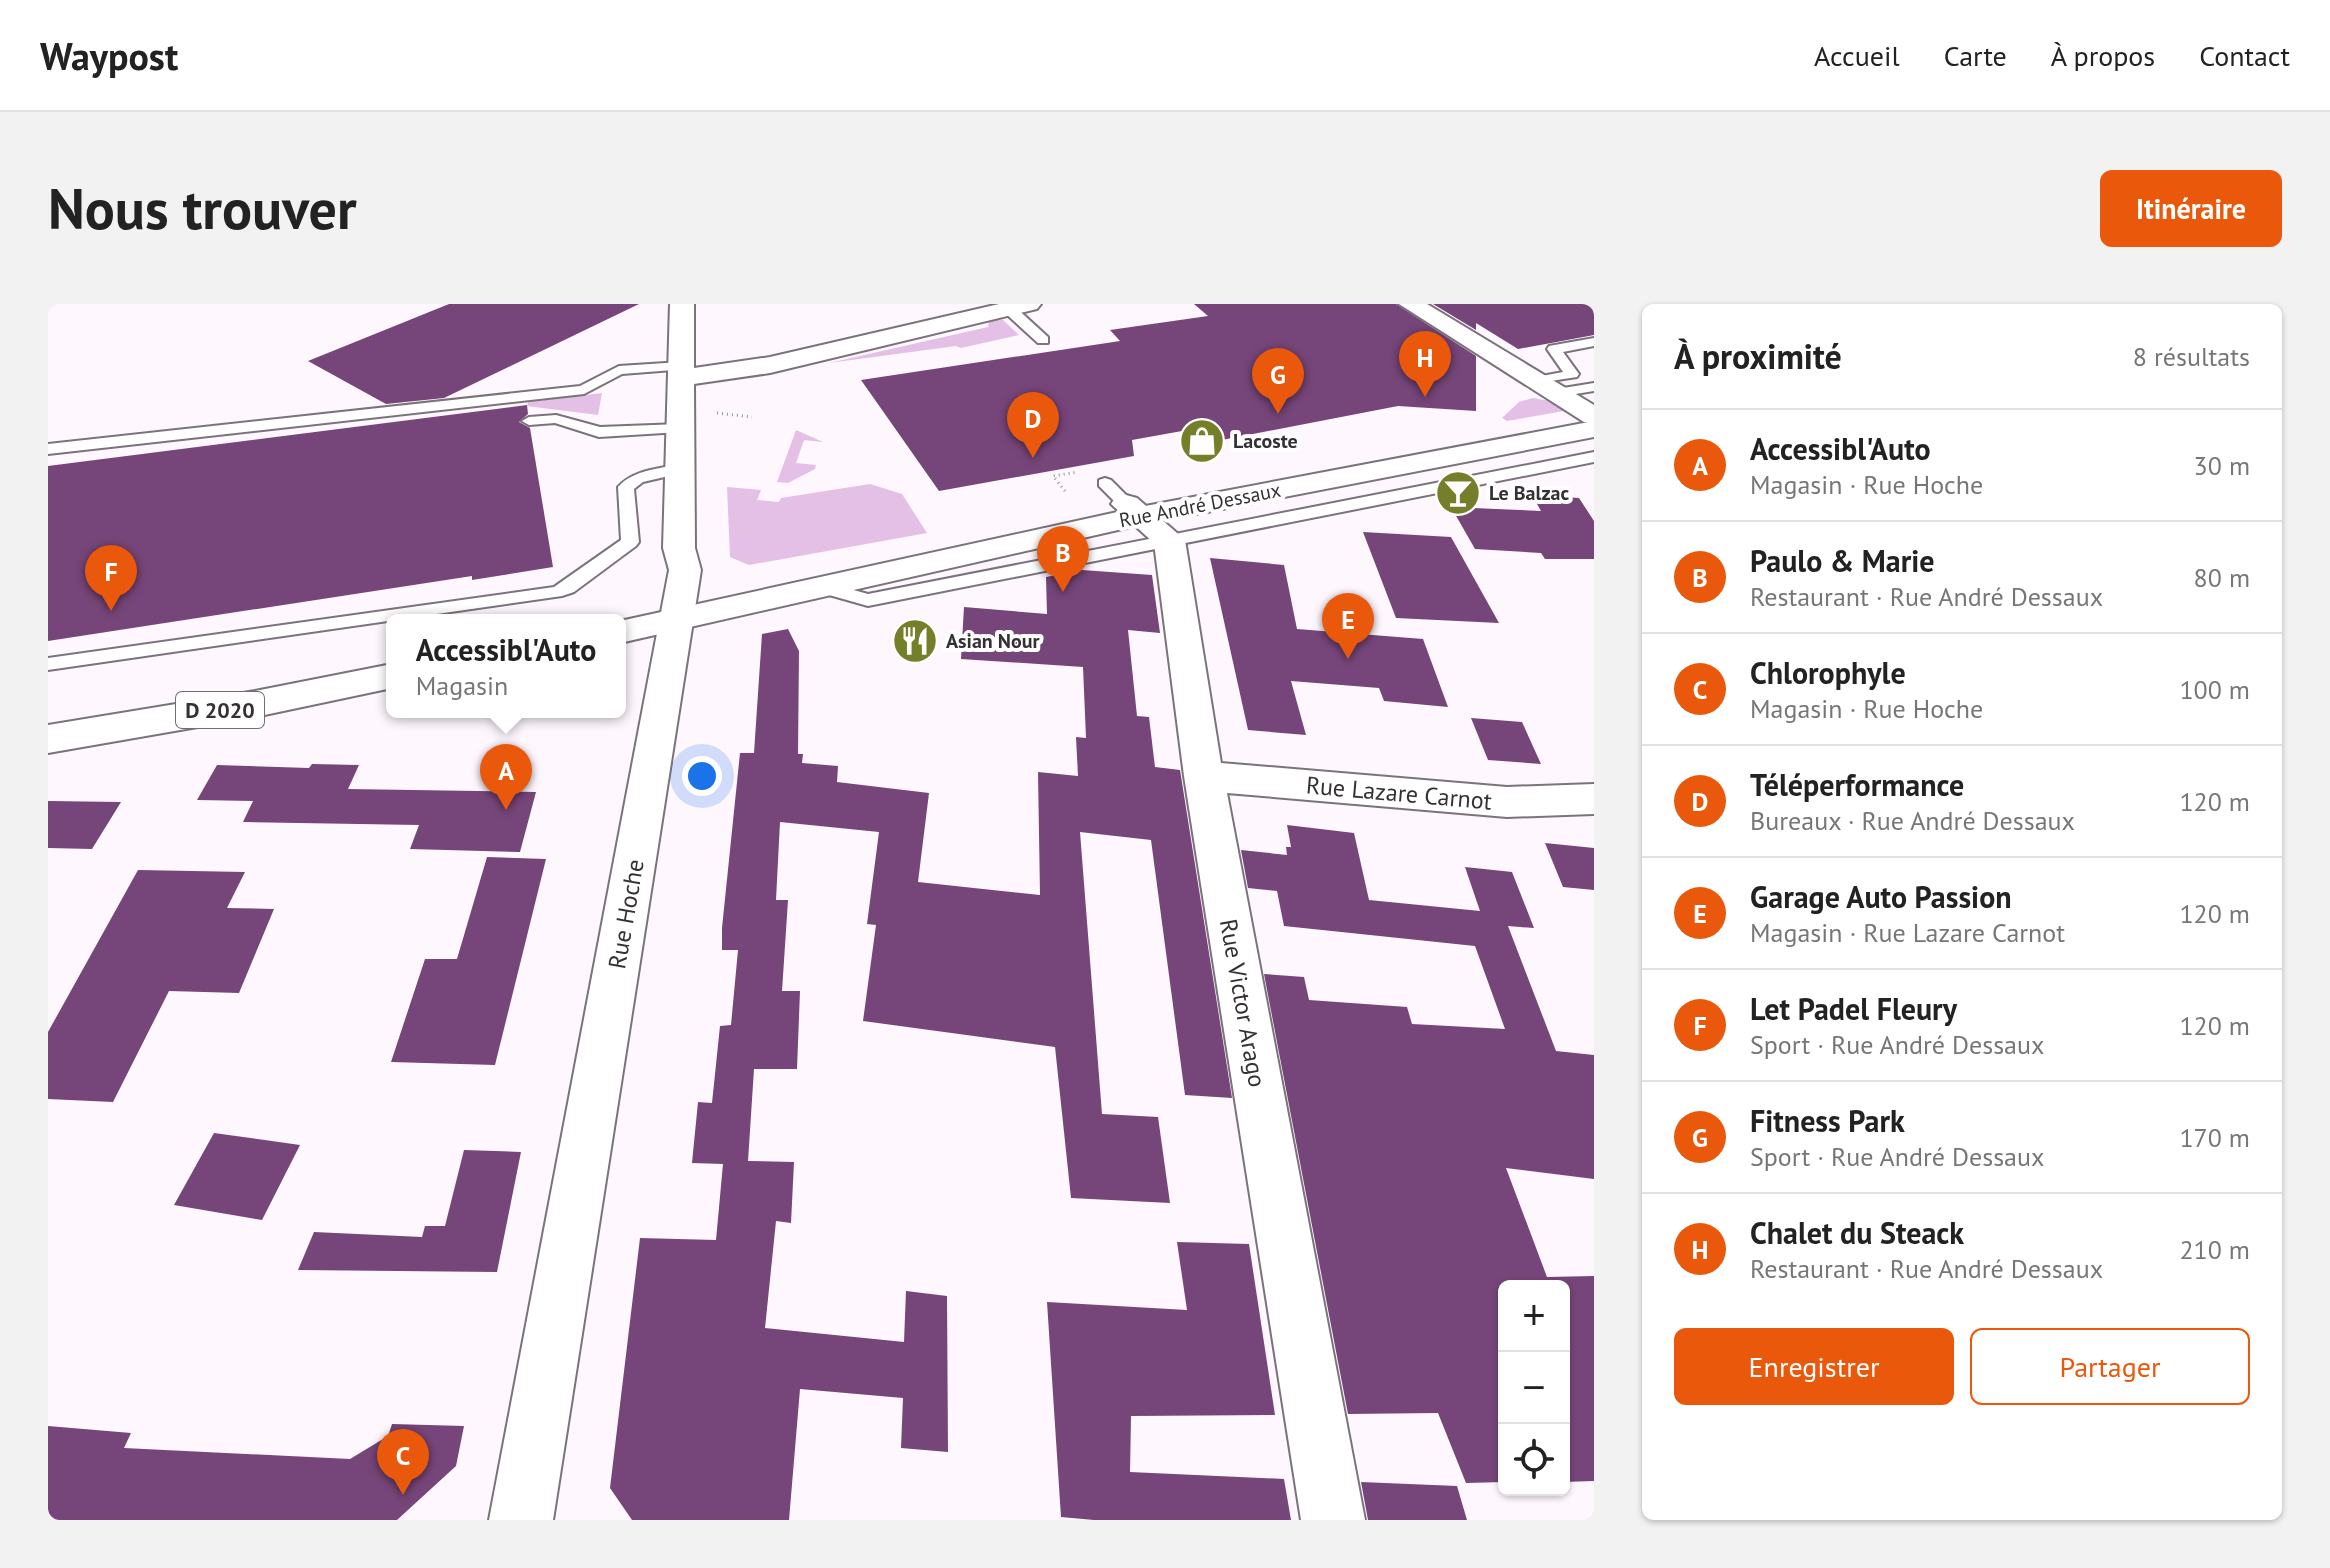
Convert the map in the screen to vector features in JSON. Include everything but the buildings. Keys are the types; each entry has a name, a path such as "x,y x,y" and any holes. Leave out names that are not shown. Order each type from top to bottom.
{"street":[{"name":"Rue Hoche","path":"521,1520 685,570 679,548 682,304"},
{"path":"1411,304 1562,380 1594,416"},
{"path":"680,372 770,365 1019,306"},
{"name":"Rue André Dessaux","path":"626,630 1135,511 1594,429"},
{"name":"Rue Victor Arago","path":"1135,511 1204,776 1333,1520"},
{"name":"D 2020","path":"48,739 255,704 386,677"},
{"name":"Rue Lazare Carnot","path":"1204,776 1507,802 1594,799"}],"lane":[{"path":"1019,306 1043,340"},
{"path":"1594,342 1554,349 1562,380 1594,387"},
{"path":"48,449 584,390 619,370 680,372"},
{"path":"529,421 556,419 599,432 680,428"},
{"path":"1135,511 1594,457"},
{"path":"424,614 568,588 630,542 626,487 638,478 680,469"},
{"path":"48,664 386,620"}],"path":[{"path":"1065,491 1053,476 1083,471 1081,465"}],"shaded area":[{"path":"1003,320 1019,335 961,348 956,346 829,363 988,327 989,321"},
{"path":"602,393 598,415 527,406 528,402"},
{"path":"1533,398 1570,410 1507,421 1502,418 1519,402"},
{"path":"796,430 823,442 804,440 796,463 816,465 815,469 788,483 777,482"},
{"path":"870,484 902,494 927,533 749,565 730,557 727,487 761,490 757,500 779,502 781,498"}],"place":[{"name":"Chalet du Steack","path":"1425,397"},
{"name":"Fitness Park","path":"1278,414"},
{"name":"Lacoste","path":"1202,441"},
{"name":"Téléperformance","path":"1033,458"},
{"name":"Le Balzac","path":"1458,493"},
{"name":"Paulo & Marie","path":"1063,592"},
{"name":"Let Padel Fleury","path":"111,611"},
{"name":"Asian Nour","path":"915,641"},
{"name":"Garage Auto Passion","path":"1348,659"},
{"name":"Accessibl'Auto","path":"506,810"},
{"name":"Chlorophyle","path":"403,1495"}]}
